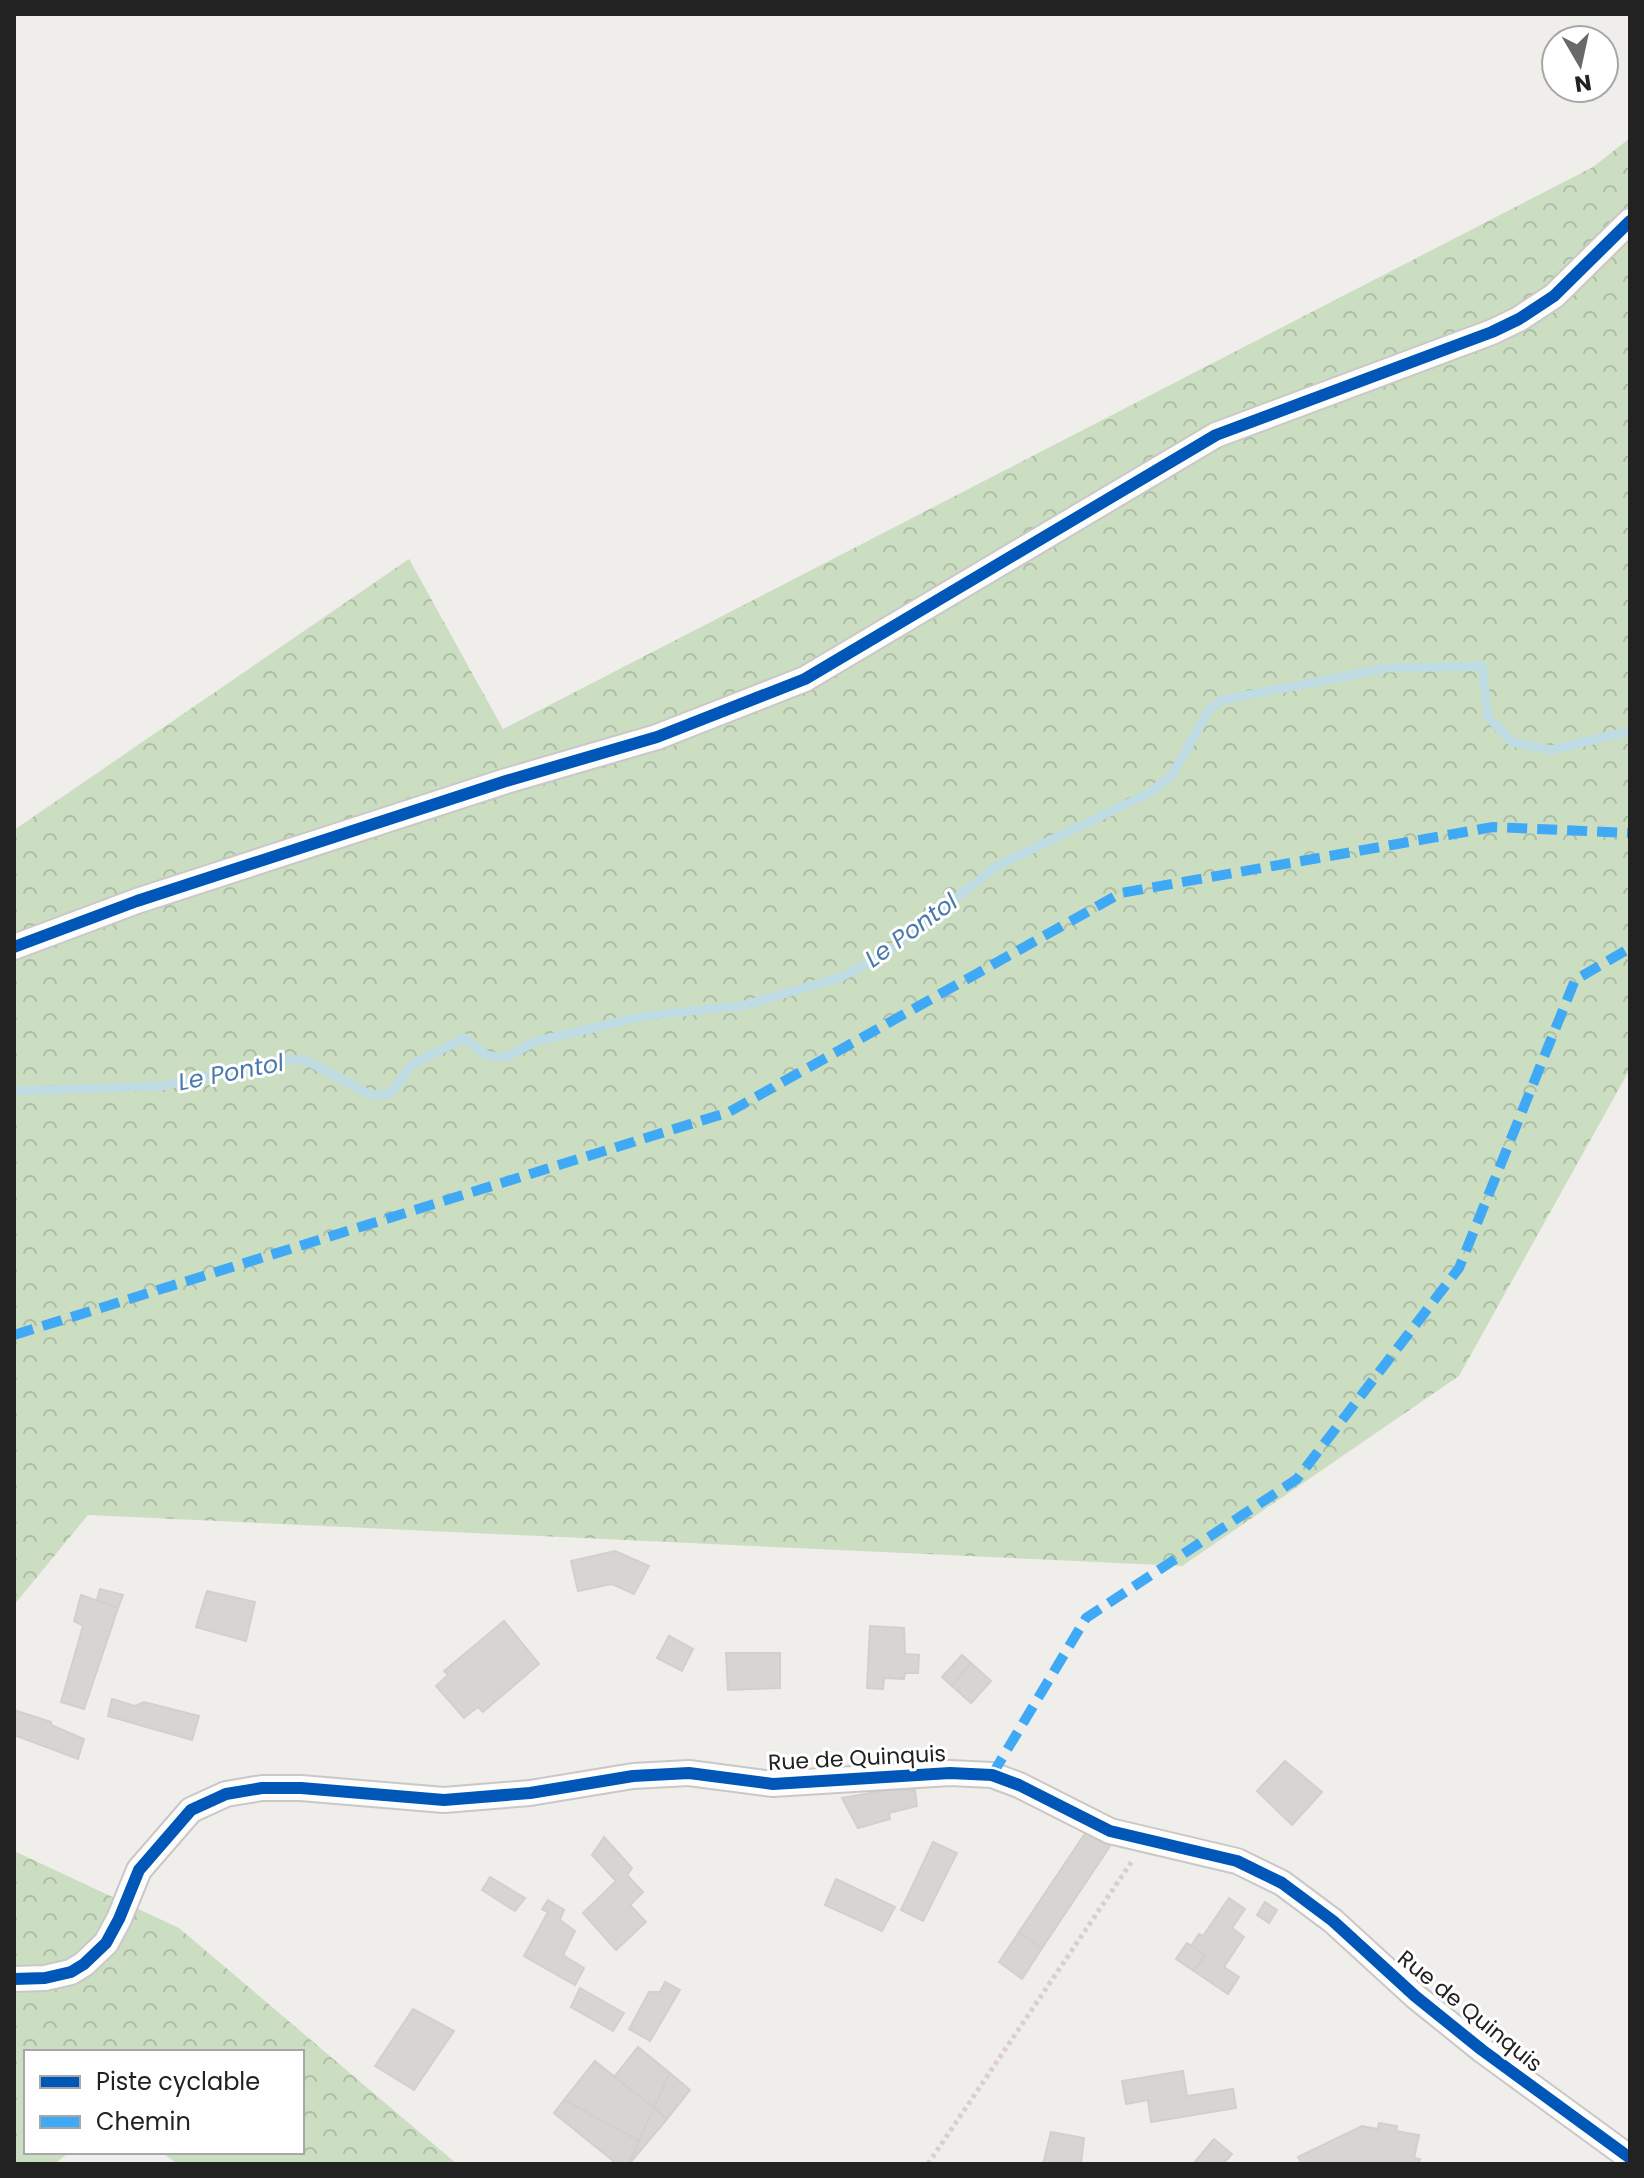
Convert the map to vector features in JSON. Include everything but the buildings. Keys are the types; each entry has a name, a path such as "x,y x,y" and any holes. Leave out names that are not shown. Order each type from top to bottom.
{"street":[{"path":"14,947 151,896 506,781 657,737 805,679 1216,435 1492,332 1519,319 1554,296 1630,221"},
{"name":"Rue de Quinquis","path":"14,1979 45,1978 71,1972 84,1964 106,1943 139,1870 191,1810 226,1794 262,1788 357,1791 444,1800 530,1793 633,1776 689,1773 773,1784 950,1773 992,1775 1110,1831 1237,1861 1282,1883 1333,1921 1415,1996 1482,2050 1630,2158"}],"path":[{"path":"928,2164 1145,1840"}],"green space":[{"path":"1630,138 1630,1069 1459,1376 1182,1566 88,1515 14,1605 14,830 409,559 503,729 1593,167"},
{"path":"14,1851 179,1928 457,2164 178,2164 164,2154 304,2154 304,2050 24,2050 24,2154 67,2154 55,2164 14,2164"}],"waterway":[{"name":"Le Pontol","path":"14,1091 161,1086 288,1059 307,1061 371,1095 390,1094 412,1064 465,1038 486,1055 504,1058 537,1041 645,1016 746,1005 841,977 881,957 997,866 1149,793 1172,775 1209,710 1222,700 1387,668 1482,666 1488,717 1512,742 1551,750 1630,731"}],"marked path":[{"path":"14,1335 729,1112 1121,893 1493,827 1630,833"},
{"path":"992,1775 1086,1618 1297,1479 1459,1268 1575,980 1630,948"}],"cycle path":[{"path":"14,947 137,901 506,781 657,737 805,679 1216,435 1492,332 1519,319 1554,296 1630,221"},
{"path":"14,1979 45,1978 71,1972 84,1964 106,1943 139,1870 191,1810 226,1794 262,1788 301,1788 444,1800 530,1793 633,1776 689,1773 773,1784 950,1773 992,1775 1019,1785 1110,1831 1237,1861 1282,1883 1333,1921 1415,1996 1482,2050 1630,2158"}]}
